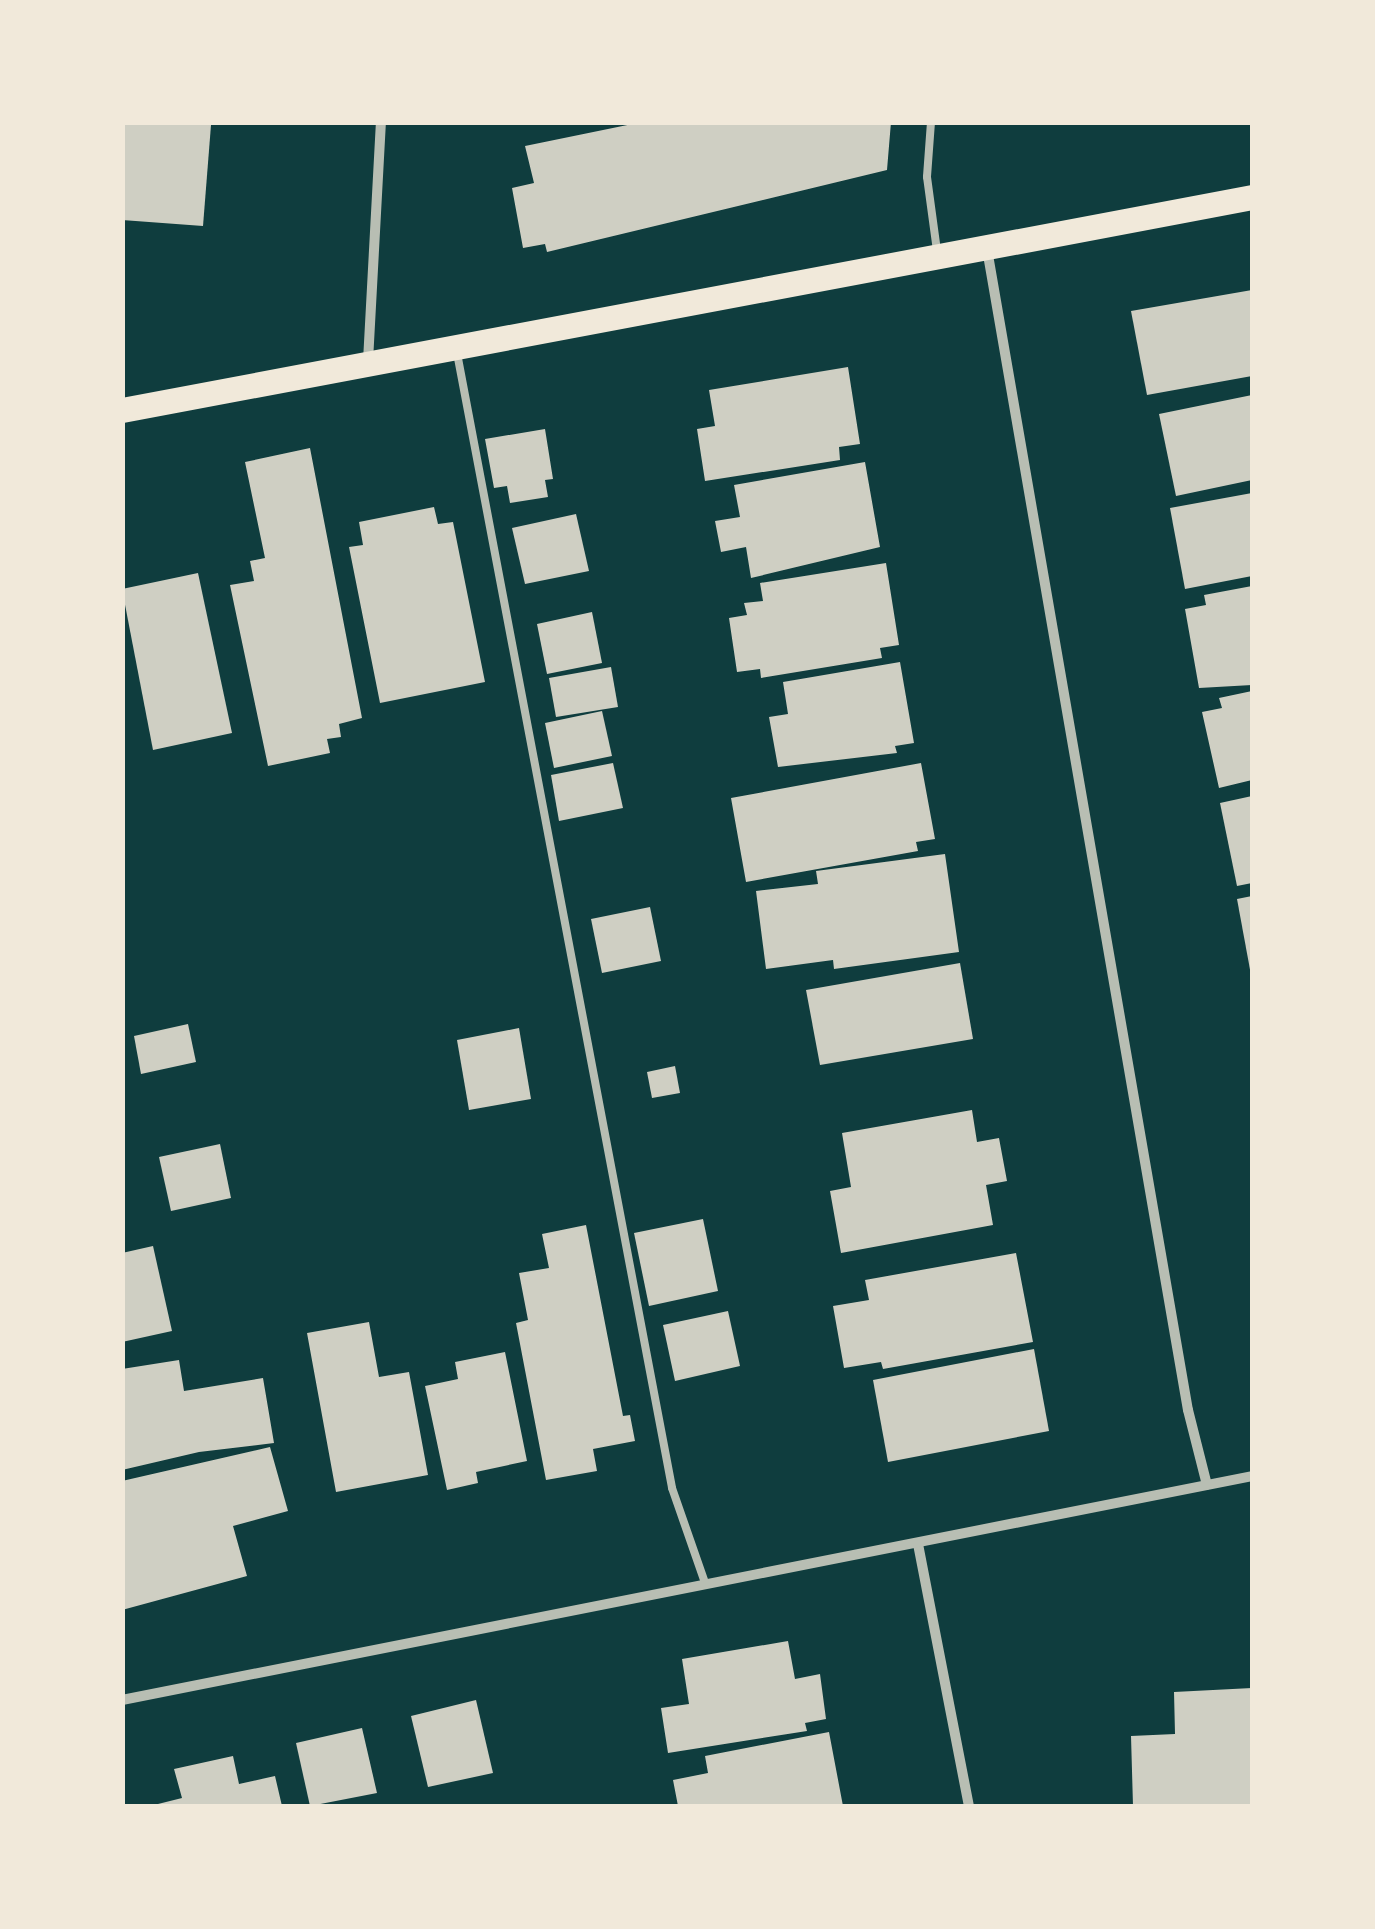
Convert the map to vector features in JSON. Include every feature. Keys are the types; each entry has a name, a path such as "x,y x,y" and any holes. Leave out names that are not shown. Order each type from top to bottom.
{"main road":[{"path":"122,410 1252,197"}],"street":[{"path":"368,361 380,122"},
{"path":"987,248 1184,1391 1207,1484"},
{"path":"122,1700 1252,1476"},
{"path":"918,1544 969,1806"}],"lane":[{"path":"931,122 927,176 938,256"},
{"path":"455,346 672,1488 705,1583"}],"building":[{"path":"122,122 211,125 203,226 122,220"},
{"path":"642,122 891,122 887,170 547,252 545,244 523,248 512,188 534,183 525,146"},
{"path":"1252,290 1252,376 1147,395 1131,311"},
{"path":"848,367 860,444 839,447 840,460 705,481 697,429 715,426 709,390"},
{"path":"1252,395 1252,480 1176,496 1159,414"},
{"path":"545,429 553,479 545,480 548,497 510,503 507,486 494,488 485,439"},
{"path":"310,448 362,718 339,724 341,737 327,739 330,753 268,766 230,585 254,581 250,561 265,558 245,462"},
{"path":"865,462 880,547 751,578 746,547 721,552 715,521 740,517 734,485"},
{"path":"1252,493 1252,576 1185,589 1170,508"},
{"path":"434,507 438,524 453,522 485,682 380,703 349,547 363,545 359,522"},
{"path":"576,514 589,571 525,584 512,528"},
{"path":"886,563 899,645 880,648 882,658 761,678 760,669 737,672 729,618 747,615 744,603 763,601 760,583"},
{"path":"198,573 232,733 153,750 122,589"},
{"path":"1252,586 1252,685 1199,688 1185,609 1206,605 1204,595"},
{"path":"592,612 602,663 547,674 537,624"},
{"path":"900,662 914,743 895,746 897,753 778,767 769,717 788,714 783,682"},
{"path":"611,667 618,707 556,717 549,678"},
{"path":"1252,691 1252,780 1219,788 1202,712 1222,708 1219,698"},
{"path":"602,711 612,756 554,768 545,723"},
{"path":"613,763 623,808 559,821 551,775"},
{"path":"921,763 935,839 916,842 918,851 746,882 731,798"},
{"path":"1252,796 1252,883 1237,886 1220,803"},
{"path":"945,854 959,952 834,969 833,960 766,969 756,891 818,884 816,871"},
{"path":"1252,896 1252,975 1251,975 1237,899"},
{"path":"650,907 661,961 602,973 591,919"},
{"path":"960,963 973,1039 820,1065 806,990"},
{"path":"188,1024 196,1062 141,1074 134,1036"},
{"path":"519,1028 531,1099 469,1110 457,1040"},
{"path":"675,1066 680,1093 652,1098 647,1072"},
{"path":"972,1110 977,1142 999,1138 1007,1181 986,1185 993,1225 841,1253 830,1191 851,1187 842,1133"},
{"path":"220,1144 231,1198 171,1211 159,1157"},
{"path":"703,1219 718,1291 649,1306 634,1233"},
{"path":"586,1225 623,1416 630,1415 635,1441 593,1449 597,1471 546,1480 516,1323 528,1320 519,1273 549,1268 542,1234"},
{"path":"153,1246 172,1331 122,1342 122,1253"},
{"path":"1016,1253 1033,1342 883,1369 881,1362 844,1368 833,1306 869,1300 865,1280"},
{"path":"728,1311 740,1366 675,1381 663,1325"},
{"path":"369,1322 379,1377 409,1372 428,1475 336,1492 307,1333"},
{"path":"1034,1349 1049,1431 888,1462 873,1380"},
{"path":"505,1352 527,1461 476,1472 478,1483 447,1490 425,1386 458,1379 455,1362"},
{"path":"179,1360 184,1391 263,1378 274,1443 199,1452 122,1470 122,1369"},
{"path":"270,1447 288,1511 233,1526 247,1576 122,1610 122,1481"},
{"path":"788,1641 795,1679 820,1674 826,1719 805,1723 807,1731 668,1753 661,1708 689,1704 682,1659"},
{"path":"1252,1688 1252,1806 1133,1806 1131,1736 1175,1734 1174,1692"},
{"path":"476,1700 493,1773 428,1787 411,1716"},
{"path":"362,1728 377,1793 310,1806 296,1743"},
{"path":"829,1732 843,1806 678,1806 673,1780 708,1773 705,1756"},
{"path":"233,1756 239,1784 275,1776 282,1806 150,1806 182,1798 174,1769"}]}
